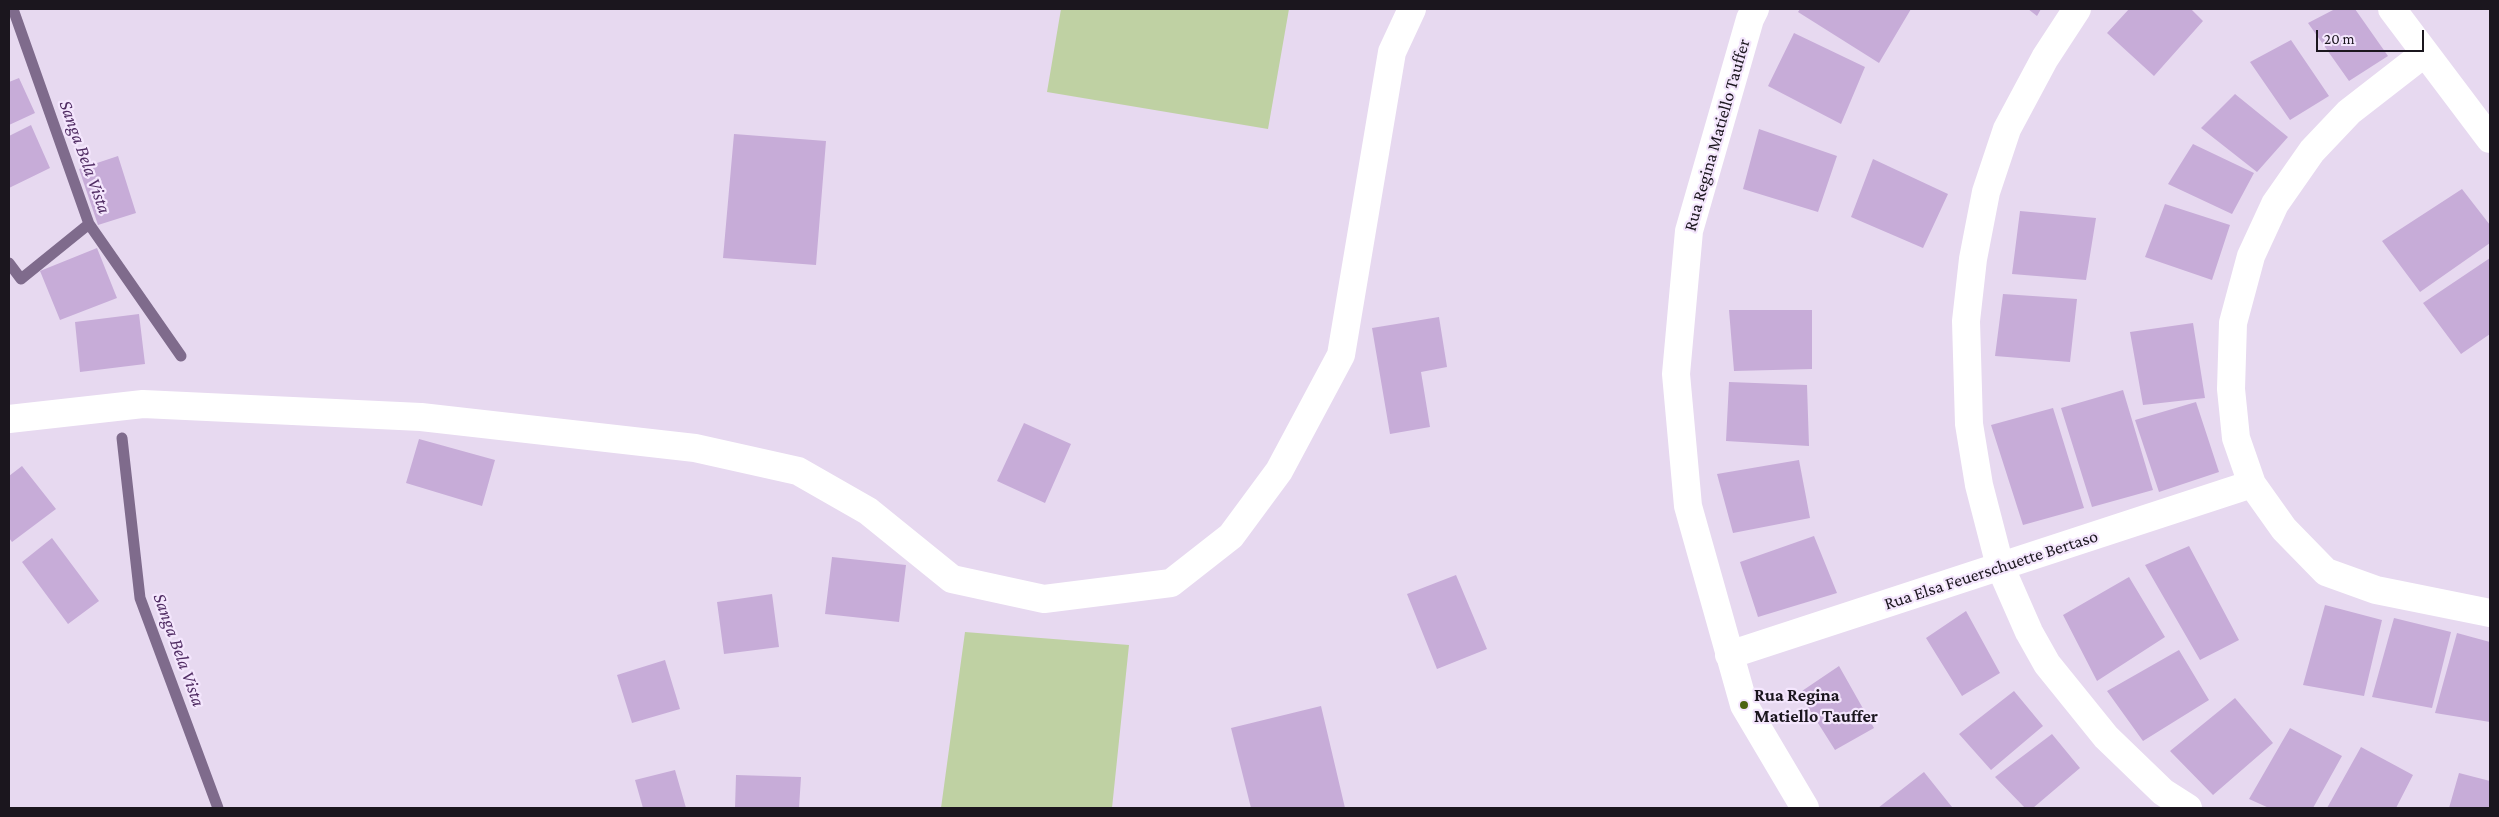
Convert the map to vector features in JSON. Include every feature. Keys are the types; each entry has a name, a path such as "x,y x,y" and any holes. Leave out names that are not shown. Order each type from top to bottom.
{"street":[{"path":"9,419 143,404 421,418 695,448 798,471 868,511 952,580 1044,599 1171,583 1231,536 1279,471 1341,355 1392,52 1412,9"},
{"name":"Rua Regina Matiello Tauffer","path":"1755,9 1750,19 1689,231 1676,374 1688,506 1744,706 1805,808"},
{"path":"2077,9 2045,58 2007,130 1986,192 1973,259 1966,321 1969,424 1979,485 2000,566 2029,632 2047,664 2106,736 2164,792 2188,808"},
{"path":"2392,9 2490,139"},
{"path":"2425,53 2349,112 2312,151 2275,204 2251,256 2233,322 2230,389 2236,438 2252,484 2284,529 2326,572 2376,590 2490,613"},
{"name":"Rua Elsa Feuerschuette Bertaso","path":"1729,655 2252,484"}],"green space":[{"path":"1061,9 1289,9 1268,129 1047,92"},
{"path":"965,632 1129,645 1112,808 941,808"}],"building":[{"path":"1800,9 1911,9 1879,63 1798,12"},
{"path":"2028,9 2041,9 2037,16"},
{"path":"2129,9 2191,9 2203,21 2154,76 2107,33"},
{"path":"2335,9 2355,9 2388,56 2349,81 2308,23"},
{"path":"1794,33 1865,67 1841,124 1768,86"},
{"path":"2291,40 2329,96 2290,120 2250,62"},
{"path":"19,78 35,113 9,125 9,82"},
{"path":"2235,94 2288,137 2257,172 2201,128"},
{"path":"31,125 50,168 9,188 9,136"},
{"path":"1759,129 1837,156 1818,212 1743,189"},
{"path":"734,134 826,141 816,265 723,258"},
{"path":"2193,144 2254,173 2232,214 2168,184"},
{"path":"118,156 136,213 98,225 79,169"},
{"path":"1873,159 1948,194 1923,248 1851,217"},
{"path":"2462,189 2490,225 2490,243 2420,292 2382,241"},
{"path":"2165,204 2230,225 2212,280 2145,257"},
{"path":"2020,211 2096,218 2086,280 2012,274"},
{"path":"97,248 117,298 60,320 40,271"},
{"path":"2490,258 2490,334 2461,354 2423,303"},
{"path":"2003,294 2077,299 2070,362 1995,356"},
{"path":"1729,310 1812,310 1812,369 1734,371"},
{"path":"139,314 145,364 80,372 75,322"},
{"path":"1439,317 1447,367 1421,372 1430,427 1390,434 1372,328"},
{"path":"2193,323 2205,398 2143,405 2130,332"},
{"path":"1729,382 1807,385 1809,446 1726,441"},
{"path":"2123,390 2153,490 2092,507 2061,408"},
{"path":"2196,402 2219,472 2159,492 2135,420"},
{"path":"2053,408 2084,508 2023,525 1991,425"},
{"path":"1024,423 1071,444 1045,503 997,481"},
{"path":"419,439 495,460 482,506 406,483"},
{"path":"1799,460 1810,518 1733,533 1717,474"},
{"path":"22,466 56,509 12,542 9,538 9,476"},
{"path":"1814,536 1837,593 1758,617 1740,562"},
{"path":"52,538 99,601 68,624 22,562"},
{"path":"2189,546 2239,640 2200,660 2145,565"},
{"path":"832,557 906,565 899,622 825,614"},
{"path":"1456,575 1487,649 1437,669 1407,594"},
{"path":"2129,577 2165,637 2097,681 2063,615"},
{"path":"772,594 779,647 724,654 717,602"},
{"path":"2325,605 2382,620 2364,696 2303,685"},
{"path":"1966,611 2000,673 1962,696 1926,638"},
{"path":"2394,618 2451,632 2432,708 2372,697"},
{"path":"2457,633 2490,642 2490,722 2435,713"},
{"path":"2179,650 2209,700 2143,741 2107,691"},
{"path":"665,660 680,709 632,723 617,675"},
{"path":"1839,666 1874,728 1835,750 1799,693"},
{"path":"2014,691 2043,726 1991,770 1959,734"},
{"path":"2235,698 2273,743 2213,795 2170,751"},
{"path":"1321,706 1345,808 1251,808 1231,728"},
{"path":"2290,728 2342,756 2313,808 2269,808 2249,799"},
{"path":"2052,734 2080,768 2033,808 2025,808 1995,777"},
{"path":"2361,747 2413,775 2396,808 2327,808"},
{"path":"675,770 686,808 643,808 635,780"},
{"path":"1924,772 1952,807 1878,808"},
{"path":"2459,773 2490,781 2490,808 2449,808"},
{"path":"736,775 801,777 799,808 735,808"}],"waterway":[{"name":"Sanga Bela Vista","path":"13,9 89,224 181,356"},
{"path":"9,263 21,279 89,224"},
{"name":"Sanga Bela Vista","path":"122,438 140,598 218,808"}],"place":[{"name":"Rua Regina Matiello Tauffer","path":"1744,705"}]}
